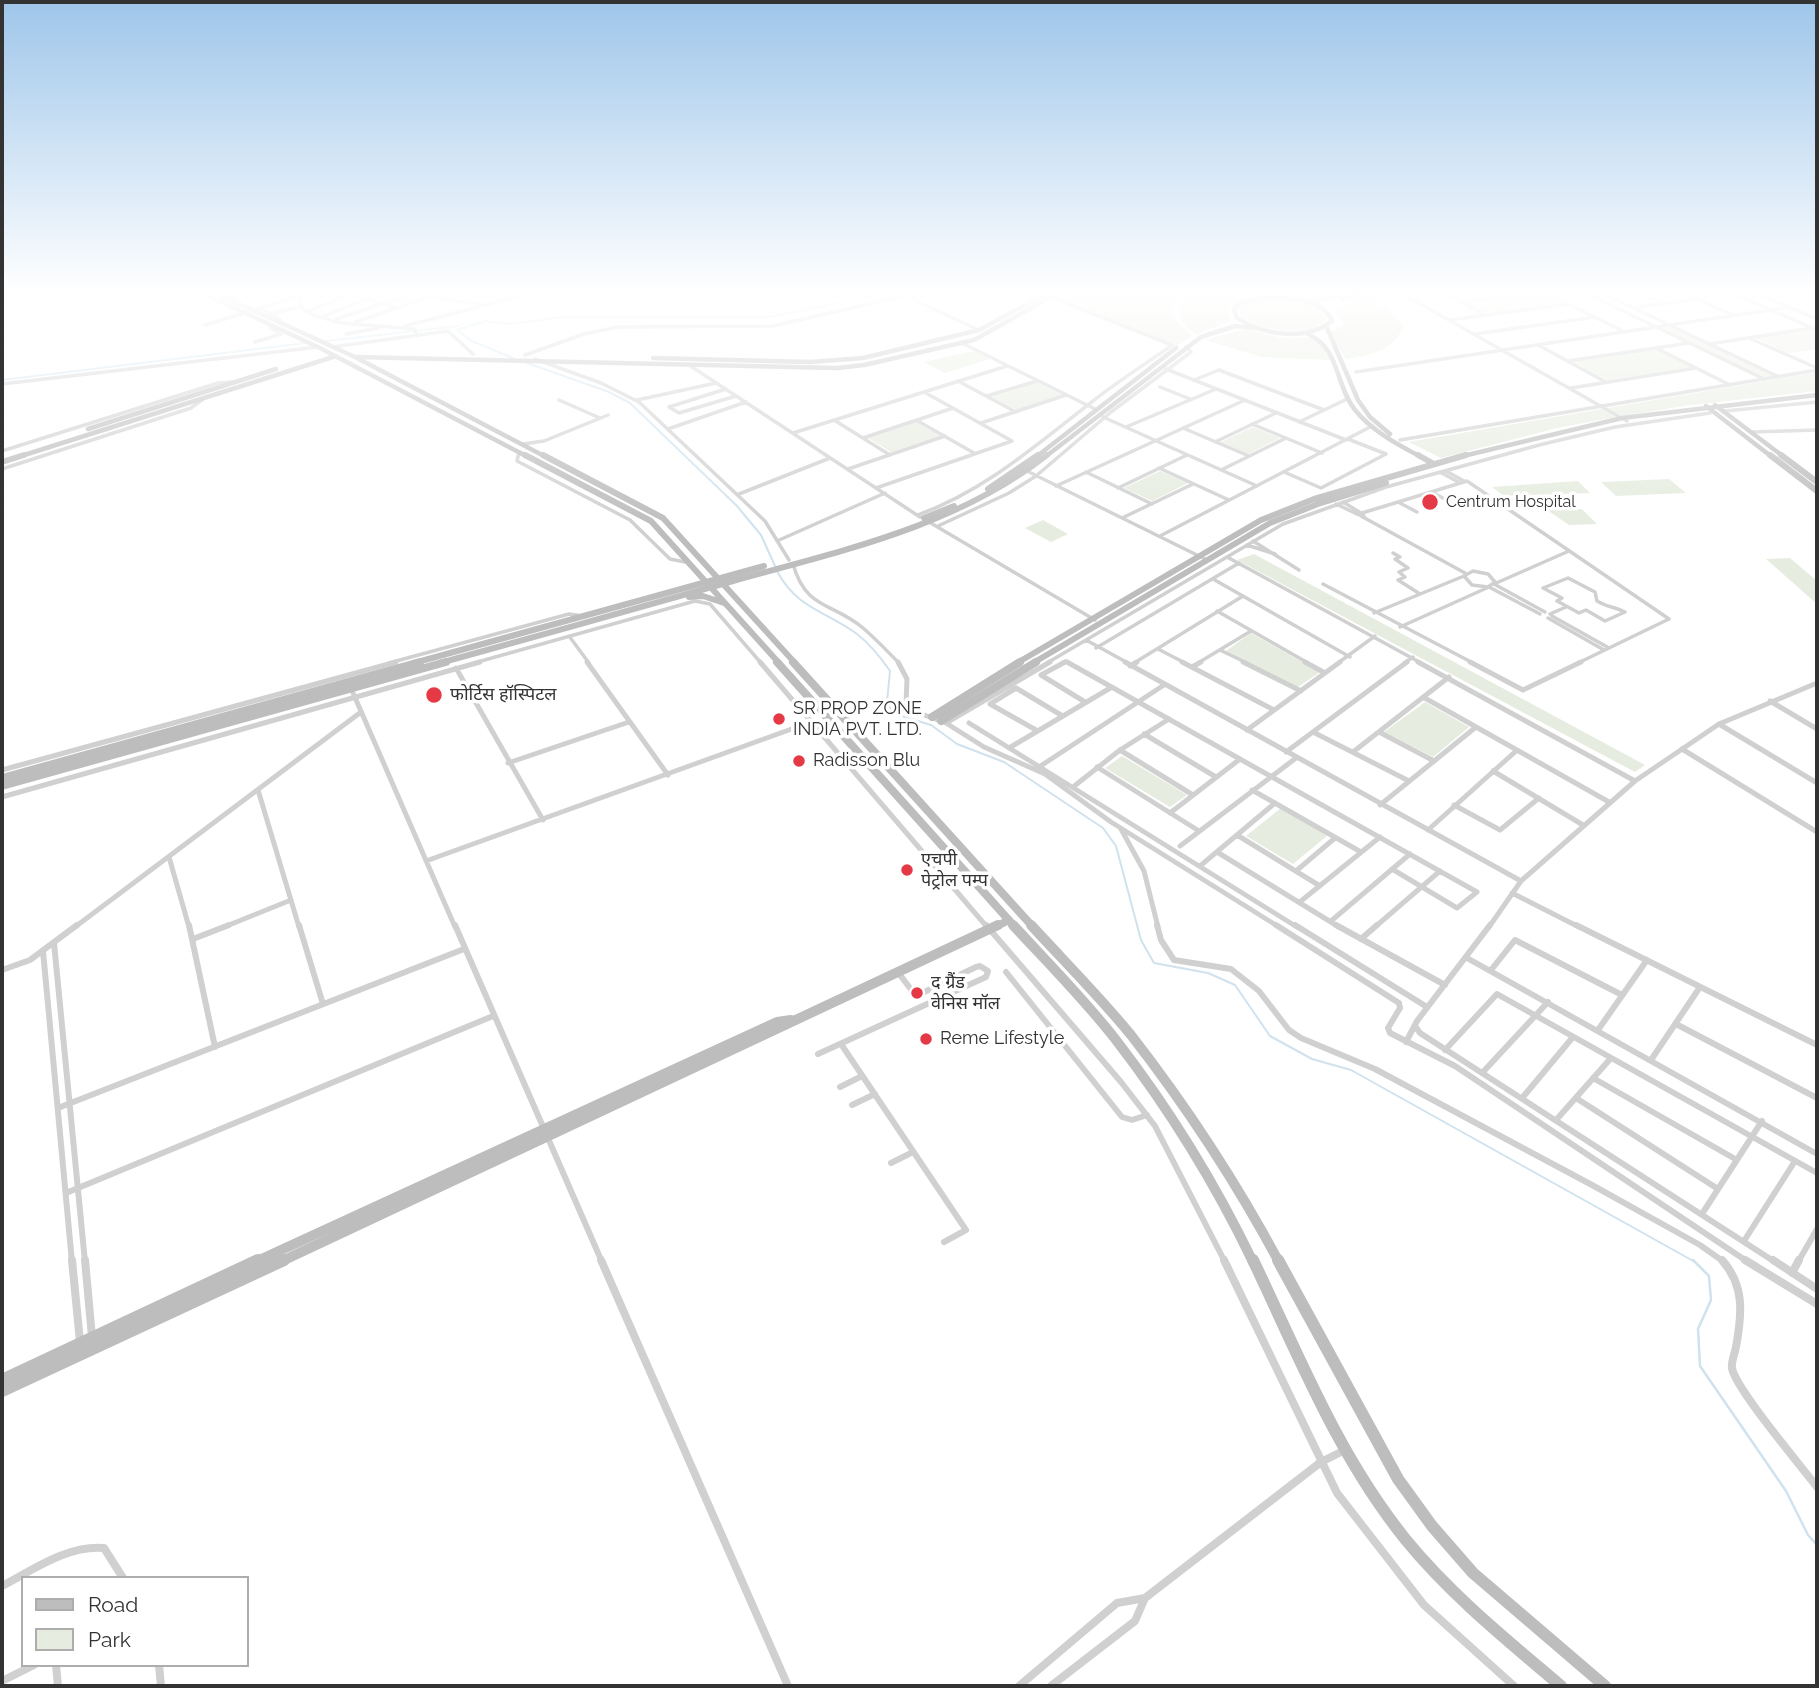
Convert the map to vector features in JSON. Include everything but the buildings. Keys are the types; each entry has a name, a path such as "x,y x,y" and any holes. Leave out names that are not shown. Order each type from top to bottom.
{"street":[{"path":"2,384 99,373"},
{"path":"2,459 259,373"},
{"path":"2,459 202,400 264,373"},
{"path":"373,373 663,518 1129,1033 1217,1153 1398,1479 1432,1526 1473,1573 1605,1686"},
{"path":"385,373 651,521 727,604 1115,1038 1200,1160 1345,1450 1388,1517 1461,1600 1561,1686"},
{"path":"572,373 636,400 739,494 765,521 808,596 862,627 887,650 904,672 906,703 911,710 944,722 984,747 1045,774 1120,827 1393,998 1401,1008 1388,1028 1390,1033 1455,1066 1751,1264 1817,1304"},
{"path":"701,373 923,518 1100,623"},
{"path":"793,433 985,373"},
{"path":"1022,373 1087,406 1104,418 1257,486"},
{"path":"923,518 992,480 1038,448 1087,406 1136,373"},
{"path":"2,778 593,620 788,563 972,504 1027,471 1143,373"},
{"path":"923,518 973,498 1016,472 1153,373"},
{"path":"938,526 1009,494 1036,476 1104,418 1163,373"},
{"path":"1174,373 1385,454 1321,488 1284,472"},
{"path":"1194,380 1212,373"},
{"path":"1226,373 1324,410"},
{"path":"1338,373 1347,399 1372,426 1441,467"},
{"path":"1323,584 1523,690 1669,618 1386,432 1358,403 1345,373"},
{"path":"1543,373 1625,420 1817,398"},
{"path":"1589,373 1606,382"},
{"path":"1569,388 1665,373"},
{"path":"1706,373 1730,385"},
{"path":"1752,373 1765,379"},
{"path":"1770,373 1779,377"},
{"path":"1400,440 1799,373"},
{"path":"987,396 1037,380"},
{"path":"958,381 1016,412"},
{"path":"2,451 218,383 237,382"},
{"path":"636,400 716,383"},
{"path":"1160,387 1190,400"},
{"path":"1126,427 1216,389"},
{"path":"726,390 669,407 679,413 736,396"},
{"path":"876,488 1012,441 924,392"},
{"path":"981,423 1066,395"},
{"path":"932,717 1092,618 1261,520 1314,499 1625,420 1817,398"},
{"path":"1299,422 1347,399"},
{"path":"2,470 191,408 202,400"},
{"path":"559,400 600,418"},
{"path":"1056,486 1245,400"},
{"path":"668,429 746,402"},
{"path":"863,438 953,408"},
{"path":"1719,410 1817,491"},
{"path":"944,722 1100,623 1270,523 1318,504 1441,467 1657,418 1719,410 1817,482"},
{"path":"1215,442 1276,413"},
{"path":"521,448 608,415"},
{"path":"834,420 890,455"},
{"path":"916,420 975,454"},
{"path":"1252,424 1322,453"},
{"path":"1160,536 1372,426"},
{"path":"1183,428 1249,456"},
{"path":"1752,432 1817,430"},
{"path":"848,469 945,436"},
{"path":"1222,470 1286,438"},
{"path":"521,448 517,461 631,520 670,559 693,567"},
{"path":"1118,488 1187,455"},
{"path":"739,494 830,458"},
{"path":"944,722 1283,524 1441,467"},
{"path":"1159,468 1229,500"},
{"path":"1027,471 1207,560"},
{"path":"1086,472 1152,504"},
{"path":"1807,474 1817,474"},
{"path":"1336,504 1361,514 1462,482"},
{"path":"1122,518 1194,484"},
{"path":"1432,492 1450,502"},
{"path":"777,541 885,493"},
{"path":"1343,502 1466,574 1470,584 1491,585 1606,649"},
{"path":"1397,502 1417,512"},
{"path":"1253,541 1298,570"},
{"path":"1247,545 1275,554"},
{"path":"1400,627 1569,551"},
{"path":"1219,553 1635,780"},
{"path":"1393,553 1401,557 1395,559 1408,568 1399,572 1405,578 1398,580 1420,594"},
{"path":"1096,648 1239,564"},
{"path":"676,590 692,580 693,567"},
{"path":"1374,613 1466,574 1488,575 1494,579 1491,585"},
{"path":"1547,615 1566,607 1579,613 1586,610 1605,621 1625,612 1617,608 1611,610 1597,601 1595,592 1568,578 1543,588 1562,598 1557,601 1566,607"},
{"path":"1213,579 1350,657"},
{"path":"2,786 584,616 676,590 709,584"},
{"path":"666,599 703,596 727,604"},
{"path":"1130,666 1243,596"},
{"path":"2,797 695,601 710,604 990,928 1147,1115 1183,1176 1337,1493 1424,1605 1514,1686"},
{"path":"1217,611 1325,673"},
{"path":"2,770 569,614 584,616"},
{"path":"583,633 593,620"},
{"path":"1192,667 1251,631"},
{"path":"569,636 668,775"},
{"path":"1247,730 1350,657 1375,636"},
{"path":"1086,640 1096,648 1521,881"},
{"path":"1158,649 1274,710"},
{"path":"1220,650 1301,691"},
{"path":"765,668 769,651"},
{"path":"1286,752 1413,657"},
{"path":"1085,702 1041,675 1066,661 1477,892 1457,908 1392,869"},
{"path":"456,668 543,820"},
{"path":"1353,752 1449,677"},
{"path":"1406,1042 1426,1007 1467,958 1521,881 1609,802 1635,780 1719,724 1817,683"},
{"path":"350,685 544,1134 788,1686"},
{"path":"1039,766 1164,685"},
{"path":"1009,748 1112,687"},
{"path":"1036,730 990,704 1016,688 1061,715"},
{"path":"1423,697 1609,802"},
{"path":"1770,701 1817,729"},
{"path":"2,970 30,960 43,951 362,712"},
{"path":"1073,787 1120,750 1169,719"},
{"path":"508,763 629,722"},
{"path":"426,861 811,722"},
{"path":"1810,724 1817,722"},
{"path":"969,723 1426,1007"},
{"path":"1719,724 1817,783"},
{"path":"1380,805 1476,727"},
{"path":"1312,732 1409,781"},
{"path":"1379,732 1434,761"},
{"path":"1144,734 1216,777"},
{"path":"1682,749 1817,832"},
{"path":"1120,750 1193,795"},
{"path":"1428,830 1516,751"},
{"path":"1180,846 1296,758"},
{"path":"1170,813 1240,759"},
{"path":"1097,768 1199,831"},
{"path":"1493,771 1583,825"},
{"path":"258,790 323,1004"},
{"path":"1252,790 1361,852"},
{"path":"1454,805 1500,830 1539,798"},
{"path":"1200,866 1275,803"},
{"path":"1120,827 1144,871 1161,940 1174,960 1231,969 1259,991 1289,1030 1301,1038 1375,1069 1664,1225 1723,1261 1737,1280 1740,1300 1739,1328 1732,1368 1744,1391 1817,1487"},
{"path":"1237,835 1320,886"},
{"path":"1301,901 1380,837"},
{"path":"1296,871 1335,838"},
{"path":"1217,852 1361,939 1445,985"},
{"path":"1331,921 1410,854"},
{"path":"169,857 193,939 215,1046"},
{"path":"1361,939 1440,871"},
{"path":"1512,893 1817,1045"},
{"path":"193,939 291,900"},
{"path":"2,1380 92,1336 781,1029 794,1019 1009,920"},
{"path":"1491,970 1515,940 1622,995"},
{"path":"54,943 93,1349"},
{"path":"58,1108 464,949"},
{"path":"43,951 80,1342 79,1356"},
{"path":"1467,958 1817,1154"},
{"path":"1598,1030 1647,960"},
{"path":"818,1054 988,974 985,968 976,967 916,996 897,971"},
{"path":"1006,972 1122,1117 1132,1121 1147,1115"},
{"path":"1651,1060 1700,987"},
{"path":"1445,1050 1497,994 1817,1173"},
{"path":"1483,1072 1548,1002"},
{"path":"66,1193 493,1016"},
{"path":"1676,1024 1817,1098"},
{"path":"1415,1026 1420,1033 1445,1050 1523,1097 1817,1289"},
{"path":"1523,1097 1573,1037"},
{"path":"841,1044 966,1230 944,1242"},
{"path":"1557,1119 1611,1058"},
{"path":"840,1087 862,1076"},
{"path":"1593,1078 1737,1160"},
{"path":"852,1105 875,1094"},
{"path":"1576,1098 1718,1189"},
{"path":"1702,1214 1762,1121"},
{"path":"2,1391 544,1134"},
{"path":"891,1163 913,1152"},
{"path":"1744,1241 1795,1161"},
{"path":"1791,1273 1817,1229"},
{"path":"1019,1686 1118,1603 1145,1598 1321,1462 1345,1450"},
{"path":"22,1576 75,1550 94,1545 104,1548 123,1576"},
{"path":"2,1586 21,1577"},
{"path":"1051,1686 1135,1621 1145,1598"},
{"path":"2,1681 30,1667"},
{"path":"57,1667 58,1686"},
{"path":"159,1667 161,1686"}],"green space":[{"path":"1594,373 1654,373 1607,380"},
{"path":"1754,373 1773,376 1763,377"},
{"path":"1817,373 1817,391 1690,405 1623,416 1608,408"},
{"path":"1037,382 1062,395 1017,410 992,397"},
{"path":"1602,409 1616,417 1557,428 1441,458 1409,442"},
{"path":"916,422 940,436 891,452 868,438"},
{"path":"1253,427 1280,438 1248,454 1221,442"},
{"path":"1160,471 1188,483 1152,501 1124,488"},
{"path":"1669,479 1686,493 1616,496 1601,482"},
{"path":"1578,481 1590,493 1504,496 1492,487"},
{"path":"1582,509 1597,524 1569,525 1547,510"},
{"path":"1043,520 1068,534 1051,542 1025,528"},
{"path":"1254,554 1645,765 1635,772 1237,560"},
{"path":"1790,558 1817,581 1817,604 1766,559"},
{"path":"1251,633 1320,672 1298,687 1226,651"},
{"path":"1425,702 1469,727 1433,757 1384,732"},
{"path":"1122,756 1187,795 1170,807 1105,768"},
{"path":"1281,808 1328,835 1293,864 1246,836"}],"waterway":[{"path":"2,380 61,373"},
{"path":"555,373 609,392 630,403 737,506 761,535 775,566"},
{"path":"777,571 785,584 803,602 857,634 879,656 890,671 887,702 892,713 931,725 957,744 1004,762 1103,828 1116,846 1141,940 1154,963 1208,973 1235,985 1270,1036 1312,1059 1351,1070 1695,1262"},
{"path":"1695,1262 1709,1276 1711,1300 1698,1329 1700,1366 1786,1491 1808,1535 1817,1545"}],"place":[{"name":"Centrum Hospital","path":"1430,502"},
{"name":"फोर्टिस हॉस्पिटल","path":"434,695"},
{"name":"SR PROP ZONE INDIA PVT. LTD.","path":"779,719"},
{"name":"Radisson Blu","path":"799,761"},
{"name":"एचपी पेट्रोल पम्प","path":"907,870"},
{"name":"द ग्रैंड वेनिस मॉल","path":"917,993"},
{"name":"Reme Lifestyle","path":"926,1039"}]}
